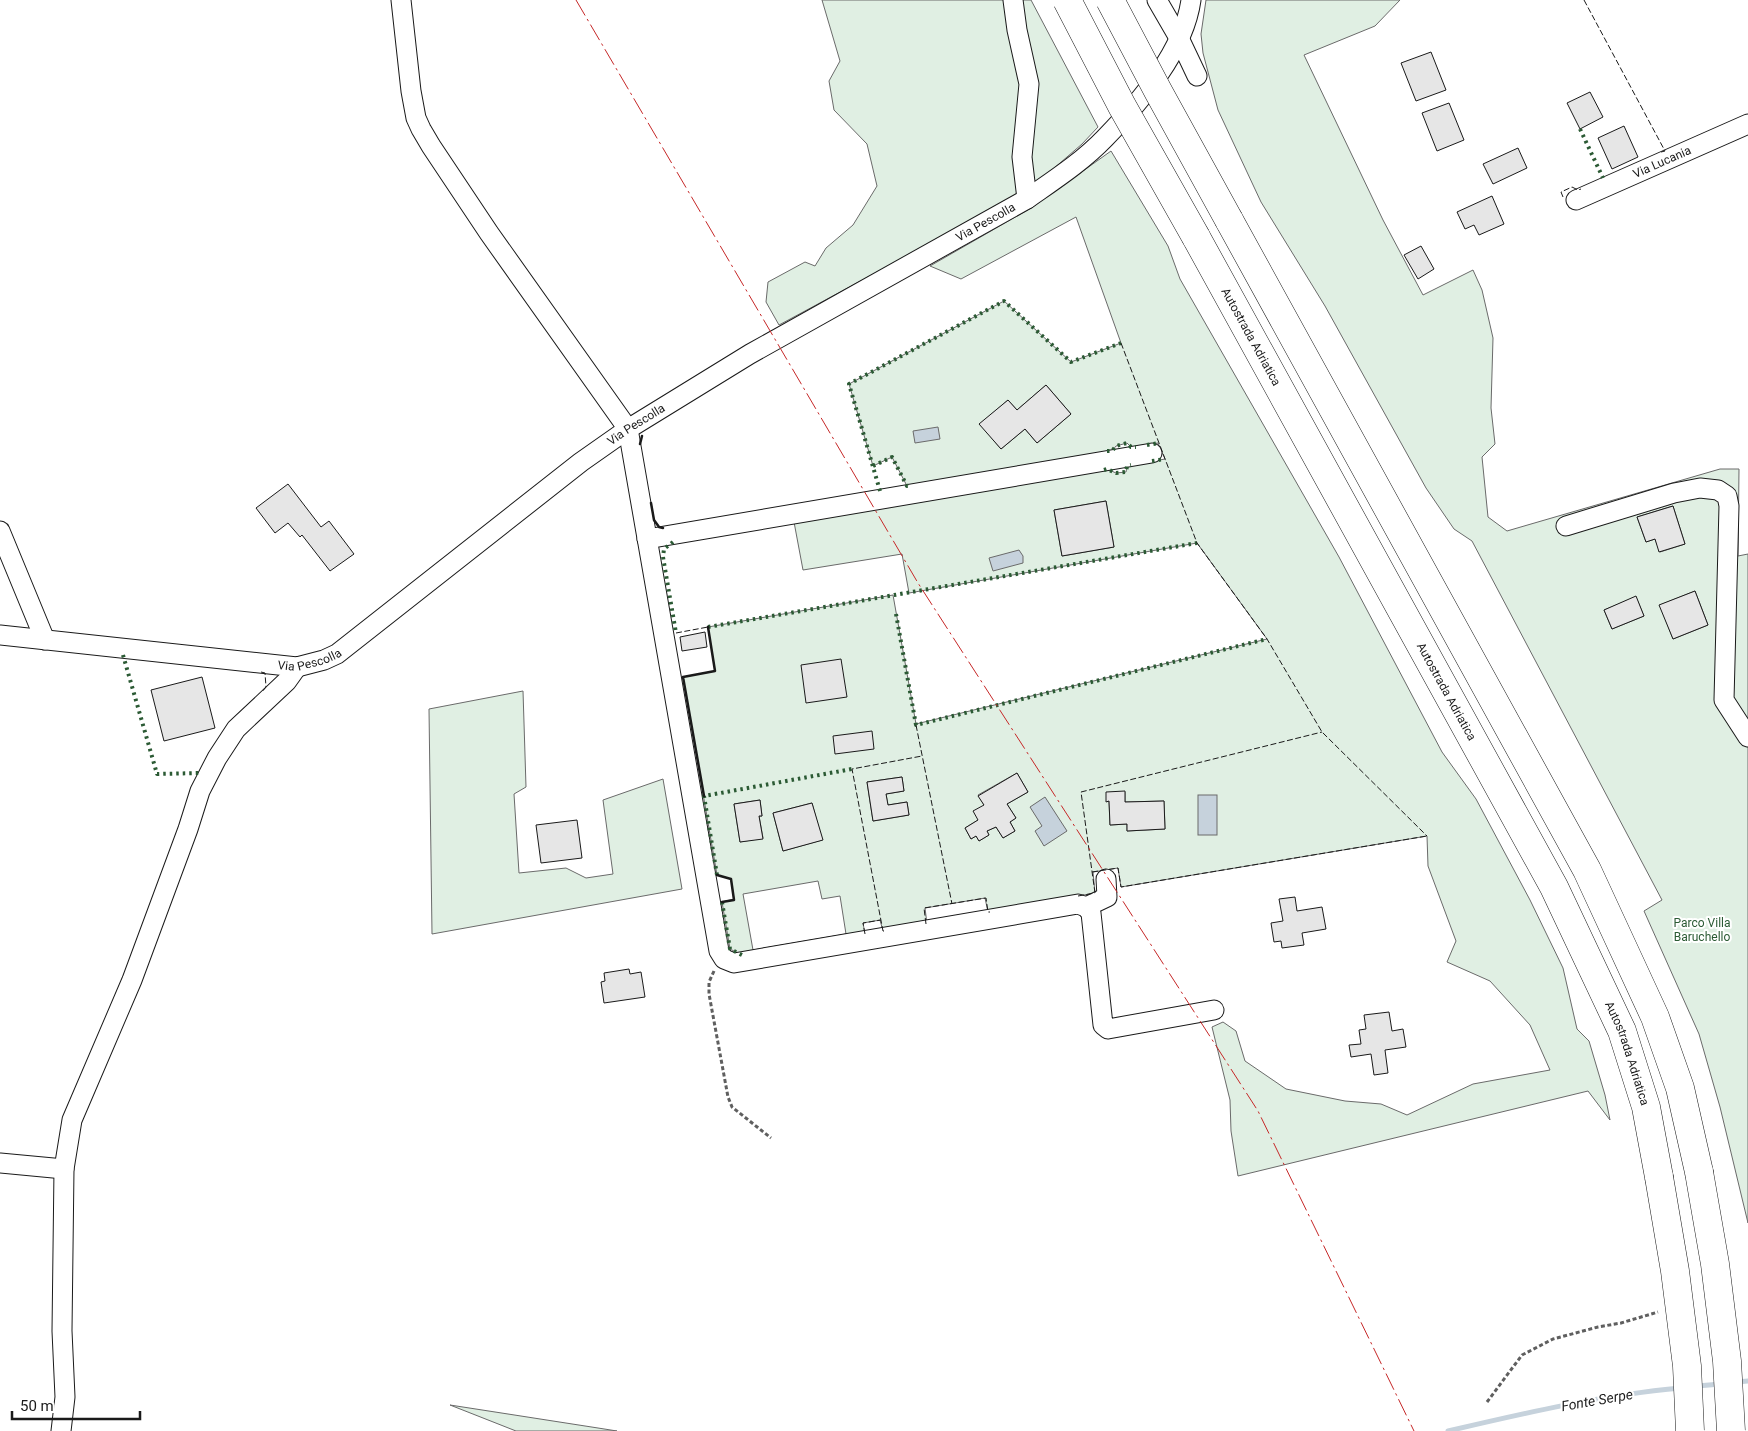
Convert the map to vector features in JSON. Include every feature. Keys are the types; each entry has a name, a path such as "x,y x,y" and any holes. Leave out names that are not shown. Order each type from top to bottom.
{"highway":[{"name":"Autostrada Adriatica","path":"1067,0 1122,106 1554,887 1622,1031 1646,1108 1659,1177 1675,1272 1687,1366 1690,1431"},
{"path":"1110,0 1158,92 1587,870 1655,1017 1680,1088 1699,1172 1715,1264 1727,1361 1731,1431"}],"street":[{"path":"401,0 413,100 416,118 421,129 489,233 628,429 719,951 724,959 734,963 1078,904 1086,907 1091,913 1103,1025 1108,1029 1214,1010"},
{"path":"1013,0 1017,30 1029,84 1022,156 1027,200"},
{"path":"1157,0 1179,38 1197,76"},
{"name":"Via Pescolla","path":"0,635 297,667 324,660 336,654 581,462 628,429 750,354 1027,200 1069,170 1105,139 1140,98 1171,56 1190,11 1191,0"},
{"name":"Via Lucania","path":"1576,200 1748,124"},
{"path":"647,539 1152,453"},
{"path":"1566,526 1674,493 1700,488 1718,490 1727,496 1730,506 1724,700 1748,737"},
{"path":"0,531 45,640"},
{"path":"62,1431 65,1397 62,1331 64,1169 72,1120 132,980 188,829 200,791 217,758 236,729 287,681 297,667"},
{"path":"1086,907 1108,896 1106,879"},
{"path":"0,1163 64,1169"}],"path":[{"path":"724,959 715,970 709,982 709,994 728,1097 732,1107 771,1138"},
{"path":"1488,1402 1522,1355 1553,1339 1598,1327 1621,1324 1651,1313"}],"green space":[{"path":"822,0 1031,0 1098,127 1082,144 1045,176 1009,201 779,325 766,302 768,282 805,262 815,266 826,248 853,225 877,186 867,144 834,110 829,81 840,61"},
{"name":"Parco Villa Baruchello","path":"1206,0 1400,0 1375,26 1304,55 1383,220 1423,295 1473,270 1482,290 1493,338 1491,408 1495,444 1482,457 1488,517 1507,531 1720,469 1739,469 1738,556 1748,554 1748,1223 1720,1107 1699,1034 1644,911 1662,900 1472,541 1454,529 1426,488 1325,306 1261,202 1218,110 1203,53 1201,34","holes":["1673,506 1685,544 1660,552 1655,539 1646,542 1637,517","1695,591 1708,625 1673,639 1660,605","1636,597 1644,616 1612,629 1604,610"]},
{"path":"1111,151 1168,246 1180,279 1339,557 1442,752 1476,799 1530,900 1563,968 1577,1029 1589,1041 1605,1095 1610,1120 1588,1091 1238,1176 1231,1131 1230,1100 1212,1027 1223,1022 1236,1031 1245,1061 1286,1089 1345,1101 1381,1104 1407,1115 1473,1084 1550,1070 1530,1025 1490,981 1447,962 1456,941 1428,866 1427,836 1121,887 1118,868 1093,872 1095,893 988,912 985,898 925,908 927,924 883,931 880,920 863,923 865,934 742,955 730,949 722,902 734,899 731,879 717,875 683,677 715,671 708,627 893,595 916,724 1267,639 1197,543 909,593 902,554 803,570 794,522 1107,469 1116,473 1126,472 1127,466 1165,459 1158,443 1131,447 1127,443 1116,446 1112,451 907,486 892,457 873,466 849,384 1004,301 1071,362 1121,343 1076,217 961,279 930,266 1031,208","holes":["1046,385 1071,414 1037,443 1025,429 1001,449 980,424 1008,400 1017,410","1106,501 1114,547 1062,556 1054,510","1017,773 1028,792 1007,804 1016,818 1010,822 1015,831 1003,838 996,827 987,831 989,835 979,841 976,836 971,839 965,828 978,820 984,805 978,795","902,777 904,791 886,794 888,805 907,802 909,815 873,821 867,782","1125,792 1125,802 1164,801 1165,829 1127,831 1127,824 1110,825 1109,801 1106,801","760,800 762,816 759,816 763,838 740,842 734,804","812,803 822,840 783,851 773,813","818,881 822,899 840,896 846,934 753,950 743,894"]},
{"path":"523,691 526,787 514,794 519,873 566,868 586,878 613,874 603,800 663,779 682,889 432,934 429,709"},
{"path":"450,1405 598,1428 617,1431 516,1431"}],"shaded area":[{"path":"938,427 940,439 915,443 913,431"},
{"path":"1019,550 1023,556 1023,563 993,571 989,558"},
{"path":"1198,795 1217,795 1217,835 1198,835"},
{"path":"1045,797 1067,831 1044,846 1035,831 1042,826 1030,807"}],"building":[{"path":"1431,52 1446,90 1416,101 1401,63"},
{"path":"1590,92 1603,117 1580,129 1567,103"},
{"path":"1449,103 1464,140 1437,151 1422,113"},
{"path":"1624,126 1638,157 1612,169 1598,138"},
{"path":"1518,148 1527,168 1493,184 1483,164"},
{"path":"1492,196 1504,224 1479,235 1474,225 1465,229 1457,212"},
{"path":"1421,246 1434,269 1418,279 1404,255"},
{"path":"1046,385 1071,414 1037,443 1025,429 1001,449 979,424 1008,400 1017,410"},
{"path":"288,484 321,527 329,521 354,554 330,571 302,535 300,537 288,523 275,533 256,508"},
{"path":"1106,501 1114,547 1062,556 1054,510"},
{"path":"1673,506 1685,544 1659,552 1655,539 1646,542 1637,517"},
{"path":"1695,591 1708,625 1673,639 1659,605"},
{"path":"1636,596 1644,616 1612,629 1604,610"},
{"path":"705,632 707,647 682,651 680,637"},
{"path":"841,659 847,697 806,703 801,665"},
{"path":"202,677 215,728 164,741 151,690"},
{"path":"872,731 874,749 835,754 833,736"},
{"path":"1017,773 1028,792 1007,804 1016,818 1010,822 1015,831 1003,838 996,827 987,831 989,835 979,841 976,836 971,839 965,828 978,820 973,811 984,805 978,796"},
{"path":"902,777 904,791 886,794 888,805 907,802 909,815 873,821 867,782"},
{"path":"1125,791 1125,802 1164,801 1165,829 1127,831 1127,824 1110,825 1109,801 1106,802 1106,792"},
{"path":"760,800 762,816 759,816 763,839 740,842 734,804"},
{"path":"812,803 823,840 783,851 773,813"},
{"path":"577,820 582,858 541,863 536,825"},
{"path":"1295,897 1297,911 1322,907 1326,929 1302,933 1304,945 1282,948 1281,941 1274,942 1271,923 1283,921 1279,899"},
{"path":"629,969 630,974 641,972 645,997 604,1003 601,982 605,981 604,973"},
{"path":"1389,1012 1392,1031 1403,1029 1406,1047 1385,1050 1388,1073 1374,1075 1371,1054 1351,1057 1349,1045 1361,1044 1359,1030 1366,1029 1364,1015"}],"waterway":[{"name":"Fonte Serpe","path":"1737,1382 1748,1381"},
{"name":"Fonte Serpe","path":"1697,1386 1721,1384"},
{"name":"Fonte Serpe","path":"1448,1431 1593,1400 1681,1388"}],"hedge":[{"path":"1580,129 1603,178"},
{"path":"880,491 849,384 1004,301 1071,362 1121,343"},
{"path":"1107,451 1112,451 1116,446 1127,443 1131,447 1136,447"},
{"path":"1147,445 1159,443"},
{"path":"873,466 892,457 907,486 911,486"},
{"path":"1152,461 1165,459"},
{"path":"1104,470 1107,469 1116,473 1126,472 1127,466 1131,465"},
{"path":"673,542 664,549 663,557 676,633"},
{"path":"708,627 1197,543"},
{"path":"896,614 916,725 1267,639"},
{"path":"123,655 157,774 200,773"},
{"path":"717,875 704,796 852,769"},
{"path":"722,902 730,949 742,955"}],"fence":[{"path":"1584,0 1665,151 1661,152"},
{"path":"1563,197 1561,192 1572,187 1578,190 1581,189"},
{"path":"1121,343 1197,543 1267,639 1322,732 1427,836"},
{"path":"676,633 708,627"},
{"path":"261,672 265,673 266,687 262,692"},
{"path":"916,725 952,904"},
{"path":"1078,896 1095,893 1081,792 1322,732"},
{"path":"884,931 852,769 922,756"},
{"path":"1092,872 1118,868 1121,887 1427,836"},
{"path":"926,924 924,908 986,898 988,912 990,912"},
{"path":"865,934 863,923 881,920"}],"wall":[{"path":"640,444 642,436"},
{"path":"651,503 654,520 659,527 663,528"},
{"path":"704,796 683,677 715,671 708,627"},
{"path":"717,875 731,879 734,900 722,902"}],"power":[{"path":"576,0 918,583 1258,1111 1414,1431"}]}
